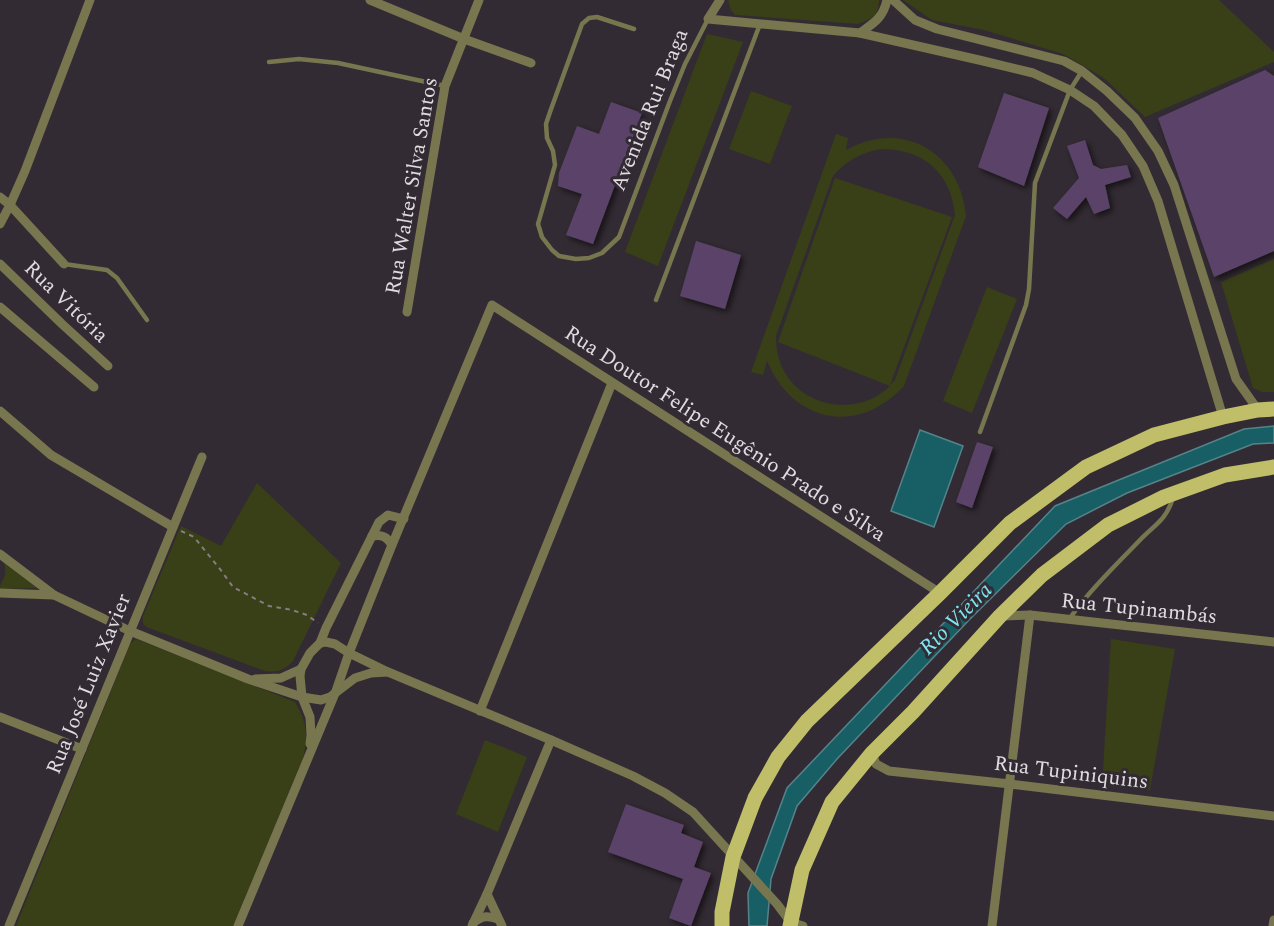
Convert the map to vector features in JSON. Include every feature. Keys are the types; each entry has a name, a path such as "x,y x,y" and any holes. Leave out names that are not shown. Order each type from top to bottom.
{"main road":[{"path":"722,926 722,912 733,857 755,798 778,757 807,721 1010,523 1086,467 1154,435 1223,417 1266,409"},
{"path":"794,925 802,870 832,802 872,753 913,712 1000,616 1042,575 1108,525 1164,497 1225,475 1274,467"}],"street":[{"path":"0,224 25,171 90,0"},
{"path":"370,0 464,39 531,63"},
{"name":"Rua Walter Silva Santos","path":"407,312 445,86 480,0"},
{"name":"Avenida Rui Braga","path":"708,19 720,0"},
{"path":"860,33 874,23 884,10 886,0"},
{"path":"893,0 915,20 937,29 1064,61 1082,71 1135,118 1158,151 1174,186 1236,379 1266,409"},
{"path":"708,19 860,33 1033,73 1070,90 1094,106 1122,135 1143,166 1158,201 1223,417"},
{"path":"0,197 64,264"},
{"path":"1178,266 1197,259"},
{"name":"Rua Vitória","path":"0,264 108,366"},
{"name":"Rua Doutor Felipe Eugênio Prado e Silva","path":"404,519 492,305 940,593"},
{"path":"0,307 94,387"},
{"path":"480,711 612,383"},
{"path":"0,411 51,455 173,527"},
{"name":"Rua José Luiz Xavier","path":"9,926 202,457"},
{"path":"238,926 307,762 336,691 349,653 404,519 388,515 379,522 320,644 310,653 301,669 302,697 310,717 311,735 307,762"},
{"path":"372,536 383,535 392,545"},
{"path":"0,554 54,596 130,632 248,679 302,697 321,700 330,697 354,678 371,673 388,672"},
{"path":"0,593 54,596"},
{"path":"992,926 1030,615"},
{"name":"Rua Tupinambás","path":"1000,616 1030,615 1274,642"},
{"path":"320,644 330,642 340,646 349,653 388,672 551,740 633,776 665,793 693,812 794,925"},
{"path":"248,679 281,678 301,669"},
{"path":"0,717 82,749"},
{"path":"472,925 551,740"},
{"name":"Rua Tupiniquins","path":"872,753 876,764 889,771 1274,816"},
{"path":"487,894 500,922"},
{"path":"472,925 481,917 486,916 500,922"},
{"path":"1273,926 1274,921"}],"lane":[{"name":"Avenida Rui Braga","path":"634,29 597,17 589,18 582,24 546,124 547,138 553,150 555,165 538,224 542,237 559,256 576,259 589,258 602,253 619,237 673,92 708,19"},
{"path":"656,300 760,24"},
{"path":"270,62 299,59 338,63 445,86"},
{"path":"980,432 1026,305 1029,289 1035,183 1070,90 1082,71"},
{"path":"64,264 107,270 117,278 147,320"},
{"path":"1069,619 1142,537 1160,522 1169,511 1175,493"}],"path":[{"path":"173,527 194,537 233,587 269,606 292,609 307,615 326,628"}],"green space":[{"path":"728,0 879,0 874,16 858,24 735,15"},
{"path":"903,0 1219,0 1274,52 1274,62 1145,117 1104,78 1063,54 984,30 932,20"},
{"path":"707,34 743,42 658,266 625,252"},
{"path":"751,91 792,106 770,164 729,149"},
{"path":"836,134 848,138 846,150 867,141 888,138 908,140 926,147 941,159 953,175 962,194 966,216 904,386 886,402 867,412 847,416 828,416 810,409 793,398 778,382 767,361 763,375 751,372","holes":["884,149 899,150 923,160 942,176 948,188 955,215 895,380 890,385 952,217 835,178 778,342 890,386 878,395 851,405 822,402 809,396 787,376 778,357 776,336 833,176 844,165 862,154"]},
{"path":"1274,259 1274,392 1262,392 1253,388 1221,282"},
{"path":"987,287 1017,299 972,413 943,401"},
{"path":"257,483 341,563 293,661 284,669 273,672 149,628 144,625 143,620 181,526 221,546"},
{"path":"4,562 37,588 0,589 5,574"},
{"path":"136,639 295,702 306,730 306,745 302,761 233,926 16,926 130,644"},
{"path":"1111,639 1175,649 1150,790 1102,786"},
{"path":"485,740 527,757 498,832 456,814"}],"water":[{"name":"Rio Vieira","path":"1274,426 1274,443 1253,444 1127,493 1066,524 970,619 837,759 797,806 771,879 767,926 749,926 748,893 787,788 1055,506 1244,429"},
{"path":"920,430 963,446 934,527 891,511"}],"building":[{"path":"1265,70 1274,76 1274,251 1214,277 1158,118"},
{"path":"1004,93 1049,108 1024,186 978,167"},
{"path":"611,102 642,113 593,244 566,235 582,194 558,186 559,173 577,126 599,134"},
{"path":"1085,140 1093,165 1101,169 1127,165 1131,177 1105,185 1110,208 1094,214 1086,197 1067,219 1053,208 1079,178 1067,146"},
{"path":"696,241 741,255 725,309 680,296"},
{"path":"977,442 993,447 972,508 956,502"},
{"path":"626,804 684,825 681,833 703,842 694,867 711,873 691,926 669,918 683,879 608,852"}]}
